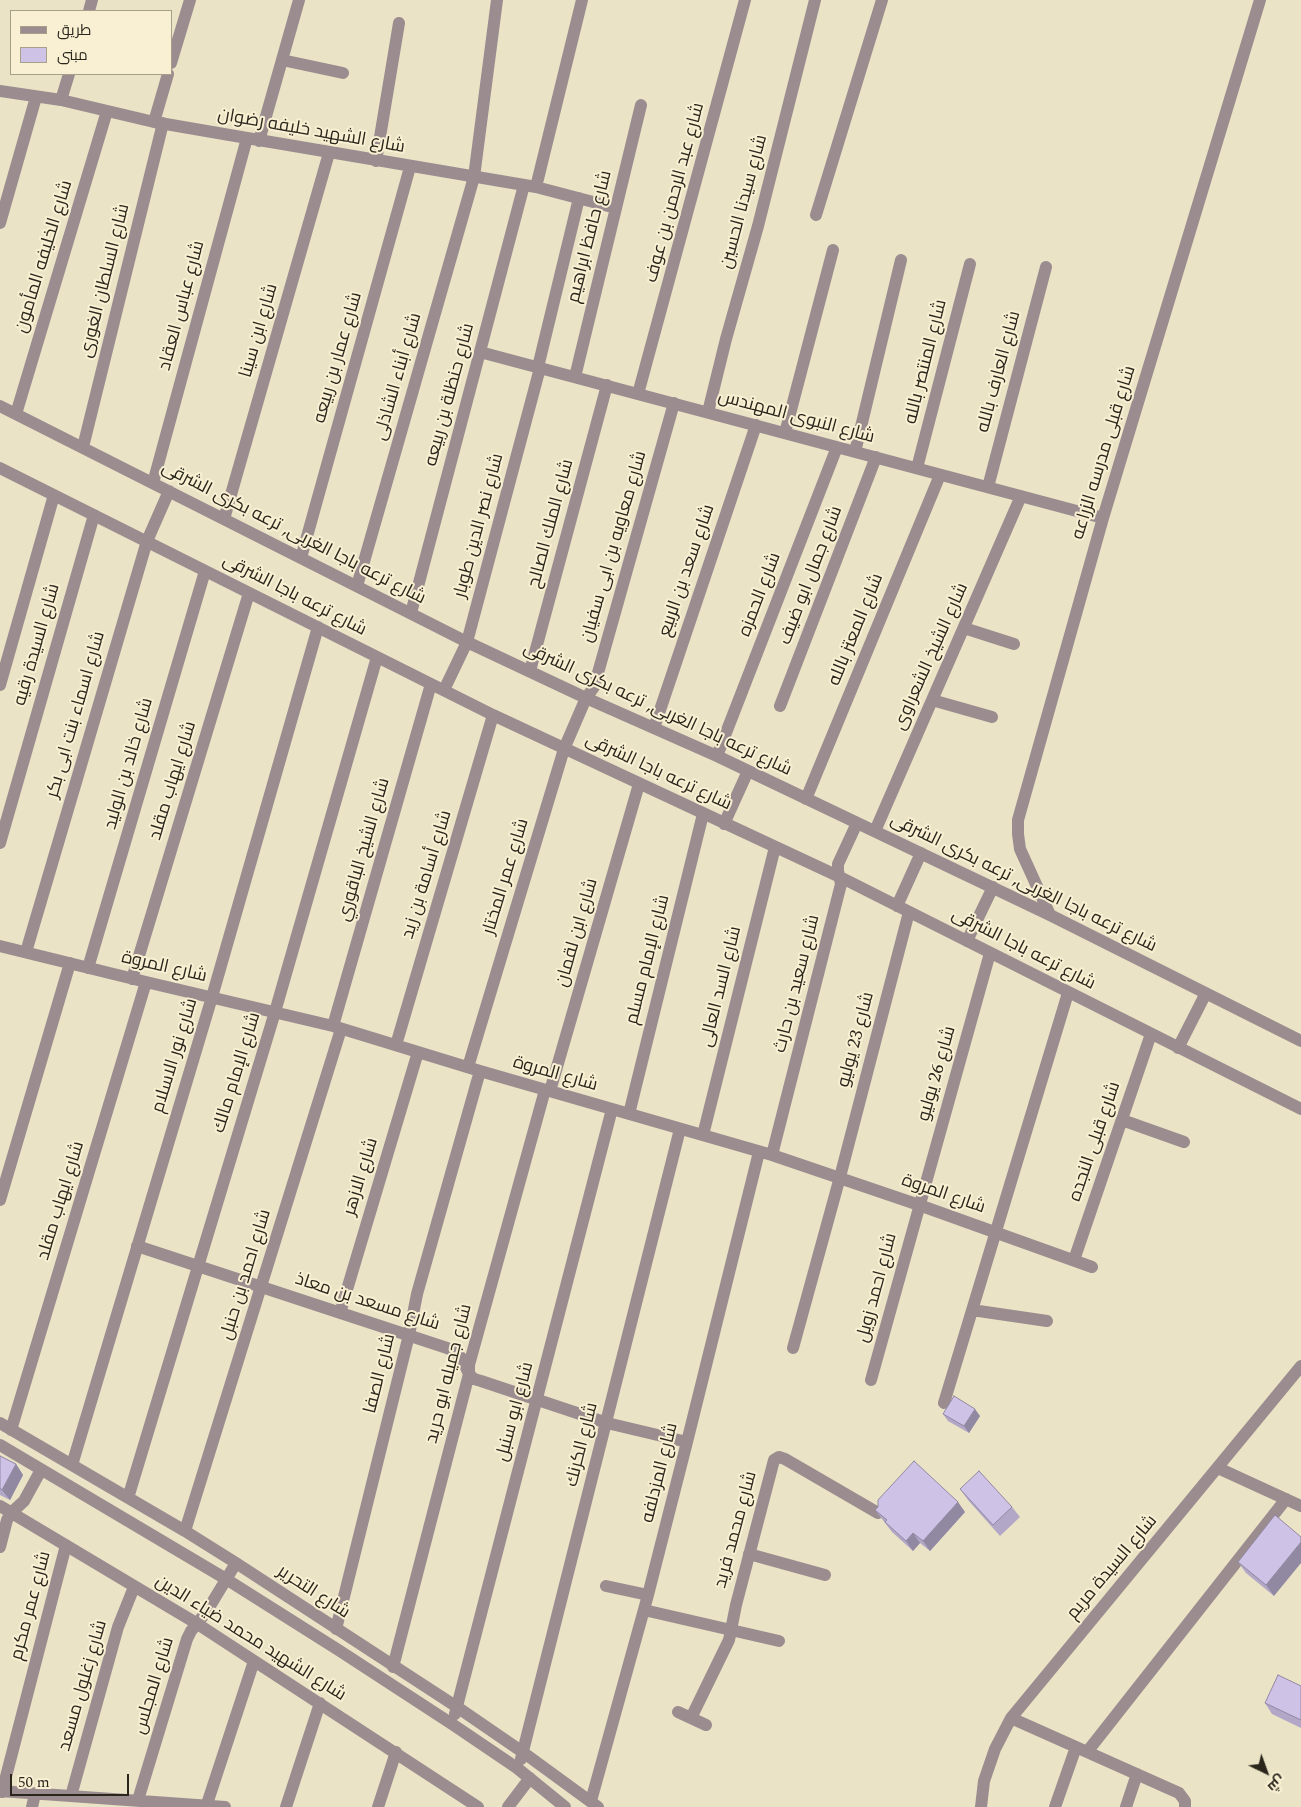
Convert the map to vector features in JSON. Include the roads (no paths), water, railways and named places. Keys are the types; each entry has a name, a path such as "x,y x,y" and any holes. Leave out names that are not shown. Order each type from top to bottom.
{"street":[{"path":"172,60 190,0"},
{"name":"شارع عباس العقاد","path":"153,483 253,140 282,60 299,0"},
{"name":"شارع أبناء الشاذلى","path":"357,586 474,177 497,0"},
{"name":"شارع حنظلة بن ربيعه","path":"411,613 480,352 530,186 582,0"},
{"name":"شارع عبد الرحمن بن عوف","path":"638,394 745,0"},
{"name":"شارع سيدنا الحسين","path":"708,412 815,0"},
{"path":"816,215 882,0"},
{"name":"شارع قبلى مدرسه الزراعه","path":"1050,914 1020,849 1018,820 1103,518 1260,0"},
{"path":"376,161 399,23"},
{"path":"282,60 343,73"},
{"path":"61,100 70,75"},
{"name":"شارع السلطان الغورى","path":"83,447 159,122 168,75"},
{"name":"شارع الشهيد خليفه رضوان","path":"0,91 61,100 159,122 253,140 530,186 616,208"},
{"path":"0,223 36,97"},
{"name":"شارع حافظ ابراهيم","path":"575,377 641,106"},
{"name":"شارع الخليفه المأمون","path":"16,414 107,111"},
{"name":"شارع ابن سينا","path":"224,518 329,153"},
{"name":"شارع عمار بن ربيعه","path":"301,558 410,166"},
{"name":"شارع نصر الدين طوبار","path":"444,690 467,642 539,367 579,198"},
{"path":"785,433 833,250"},
{"path":"855,452 901,260"},
{"name":"شارع المنتصر بالله","path":"917,468 970,264"},
{"name":"شارع العارف بالله","path":"988,487 1046,267"},
{"name":"شارع النبوى المهندس","path":"480,352 1103,518"},
{"name":"شارع الملك الصالح","path":"530,671 607,386"},
{"name":"شارع معاويه بن ابى سفيان","path":"586,698 594,687 674,403"},
{"name":"شارع ترعه باجا الغربى, ترعه بكرى الشرقى","path":"0,406 467,642 586,698 717,756 1050,914 1301,1041"},
{"name":"شارع سعد بن الربيع","path":"654,728 756,425"},
{"name":"شارع الحمزه","path":"717,756 838,447"},
{"name":"شارع جمال ابو ضيف","path":"780,706 876,457"},
{"name":"شارع ترعه باجا الشرقى","path":"0,468 494,715 840,877 1301,1109"},
{"name":"شارع المعتز بالله","path":"806,799 940,474"},
{"name":"شارع اسماء بنت ابى بكر","path":"26,952 147,541 170,491"},
{"path":"0,685 54,495"},
{"name":"شارع الشيخ الشعراوى","path":"875,831 1021,496"},
{"name":"شارع السيدة رقيه","path":"0,843 94,515"},
{"name":"شارع خالد بن الوليد","path":"88,968 205,571"},
{"name":"شارع ايهاب مقلد","path":"132,979 249,592"},
{"name":"شارع نور الاسلام","path":"72,1465 212,997 318,627"},
{"path":"964,628 1014,644"},
{"name":"شارع الإمام مالك","path":"128,1498 275,1012 377,656"},
{"name":"شارع الشيخ الباقوري","path":"337,1027 431,684"},
{"name":"شارع عمر المختار","path":"474,1069 564,749 586,698"},
{"path":"932,700 992,717"},
{"name":"شارع أسامة بن زيد","path":"396,1045 494,715"},
{"path":"724,824 748,771"},
{"name":"شارع ابن لقمان","path":"548,1091 639,784"},
{"name":"شارع الإمام مسلم","path":"630,1114 703,814"},
{"name":"شارع سعيد بن حارث","path":"772,1155 839,890 838,864 857,823"},
{"name":"شارع السد العالى","path":"702,1135 775,847"},
{"name":"شارع 23 يوليو","path":"840,1177 903,909 921,853"},
{"path":"967,941 993,887"},
{"name":"شارع المروة","path":"0,946 337,1027 612,1110 772,1155 840,1177 1092,1267"},
{"name":"شارع 26 يوليو","path":"920,1205 990,953"},
{"path":"0,1200 70,963"},
{"name":"شارع ايهاب مقلد","path":"5,1427 146,982"},
{"path":"944,1403 1068,993"},
{"path":"1178,1048 1206,993"},
{"name":"شارع احمد بن حنبل","path":"185,1531 261,1287 337,1027"},
{"name":"شارع قبلى النجده","path":"1074,1260 1151,1034"},
{"name":"شارع الازهر","path":"340,1313 418,1052"},
{"name":"شارع الصفا","path":"336,1629 409,1335 417,1294 474,1069"},
{"name":"شارع جميله ابو حريد","path":"393,1667 469,1374 469,1365 548,1091"},
{"name":"شارع ابو سنبل","path":"452,1724 612,1110"},
{"path":"1122,1120 1184,1142"},
{"name":"شارع الكرنك","path":"517,1768 524,1753 680,1129"},
{"name":"شارع المزدلفه","path":"594,1804 759,1152"},
{"path":"793,1348 840,1177"},
{"name":"شارع احمد زويل","path":"871,1380 920,1205"},
{"name":"شارع مسعد بن معاذ","path":"137,1246 456,1352 462,1359 469,1374"},
{"path":"972,1310 1047,1322"},
{"name":"شارع السيدة مريم","path":"981,1807 984,1782 995,1749 1011,1718 1301,1366"},
{"path":"469,1374 474,1379 607,1423 687,1442"},
{"name":"شارع التحرير","path":"5,1427 185,1531 236,1563 524,1753 594,1804"},
{"name":"شارع التحرير","path":"0,1445 226,1580 452,1724 517,1768 565,1807"},
{"name":"شارع محمد فريد","path":"691,1718 729,1640 774,1460 779,1457 785,1458 878,1513"},
{"path":"1218,1468 1301,1506"},
{"path":"0,1547 7,1520 11,1513 24,1501 41,1470"},
{"path":"1055,1807 1081,1750 1286,1499"},
{"name":"شارع الشهيد محمد ضياء الدين","path":"0,1506 196,1623 396,1752 462,1802 478,1807"},
{"name":"شارع عمر مكرم","path":"1,1791 66,1545"},
{"path":"749,1554 825,1575"},
{"name":"شارع المجلس","path":"130,1802 187,1639 196,1623 207,1611 236,1563"},
{"path":"606,1586 648,1595"},
{"name":"شارع زغلول مسعد","path":"71,1796 118,1627 134,1587"},
{"path":"644,1610 780,1641"},
{"path":"206,1806 254,1661"},
{"path":"286,1807 320,1703"},
{"path":"678,1712 706,1725"},
{"path":"1011,1718 1179,1793 1185,1801 1185,1807"},
{"path":"378,1807 396,1752"},
{"path":"1126,1807 1137,1774"},
{"path":"508,1807 530,1778"},
{"path":"1,1791 130,1802 225,1807"},
{"path":"32,1807 36,1794"}]}
